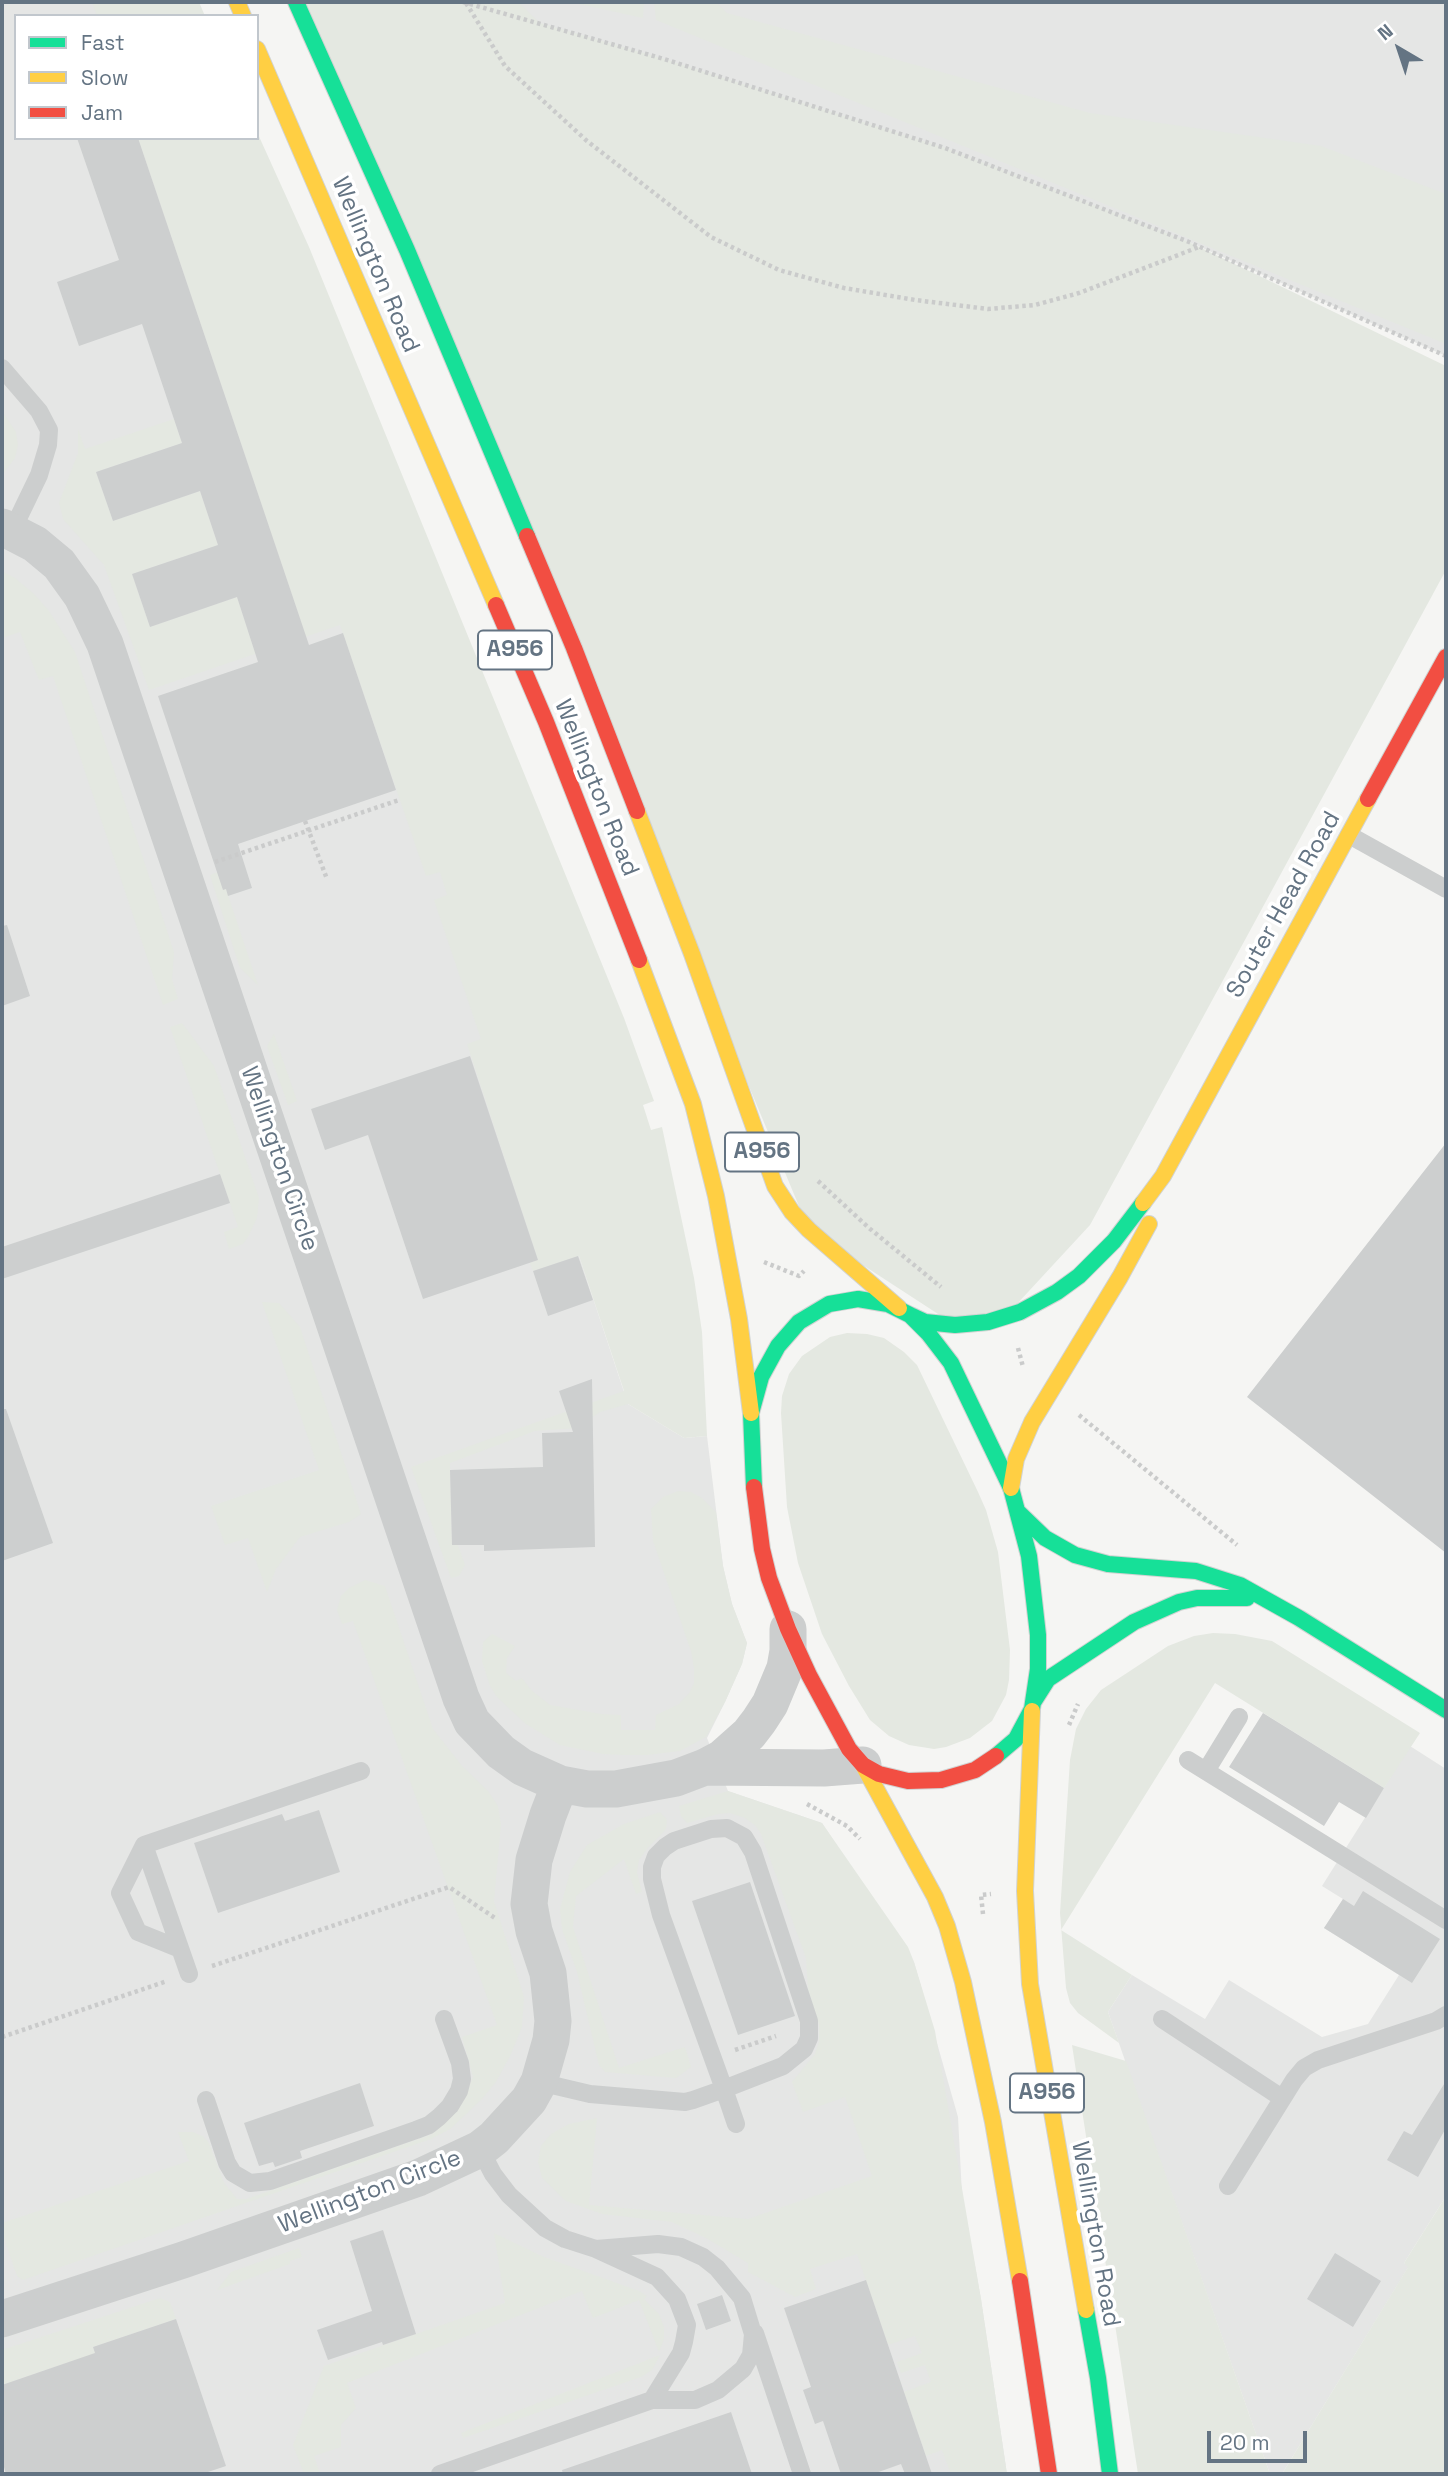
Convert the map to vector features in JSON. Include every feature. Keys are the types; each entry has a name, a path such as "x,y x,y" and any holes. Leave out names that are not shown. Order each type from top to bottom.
{"main road":[{"name":"Wellington Road","path":"296,2 407,250 579,660 692,954 775,1186 792,1212 809,1230 905,1312"},
{"name":"Wellington Road","path":"259,54 546,722 672,1045 693,1104 716,1196 739,1319 751,1413"},
{"name":"Souter Head Road","path":"905,1312 925,1322 956,1325 1004,1318 1057,1292 1091,1266 1114,1241 1163,1176 1446,657"},
{"name":"Souter Head Road","path":"1011,1488 1020,1448 1050,1391 1142,1238 1156,1208 1163,1176"},
{"name":"A956","path":"863,1765 879,1774 908,1781 942,1780 975,1770 1004,1751 1016,1739 1033,1705 1038,1670 1037,1619 1029,1556 1011,1488 960,1379 940,1348 905,1312 869,1300 846,1299 829,1304 805,1318 788,1333 761,1377 751,1413 754,1484 762,1549 769,1578 808,1675 843,1739 863,1765 938,1904 947,1926 968,2004 993,2122 1034,2360 1049,2474"},
{"path":"1018,1512 1045,1538 1075,1555 1108,1564 1174,1568 1211,1574 1240,1586 1310,1625 1446,1710"},
{"path":"1033,1705 1048,1679 1066,1665 1118,1631 1164,1608 1197,1598 1263,1599"},
{"name":"Wellington Road","path":"1033,1705 1026,1891 1030,1984 1098,2378 1110,2474"}],"street":[{"name":"Wellington Circle","path":"7,529 35,544 59,564 82,596 105,644 461,1698 472,1721 500,1752 522,1767 560,1784 587,1789 617,1789 676,1778 705,1768 743,1740 770,1704 785,1668 788,1629"},
{"name":"Wellington Circle","path":"705,1768 863,1765"},
{"name":"Wellington Circle","path":"2,2319 183,2260 418,2178 480,2149 509,2123 529,2100 548,2056 553,2021 548,1973 531,1918 530,1891 534,1860 560,1784"}],"lane":[{"path":"2,368 40,411 48,430 48,445 39,475 7,529"},
{"path":"1349,835 1446,889"},
{"path":"1206,1771 1239,1717"},
{"path":"1188,1760 1446,1920"},
{"path":"180,1949 138,1932 120,1893 144,1845 361,1771"},
{"path":"538,2082 590,2094 674,2102 693,2100 724,2089 782,2066 796,2058 804,2049 809,2038 810,2025 753,1852 749,1843 737,1832 727,1828 711,1829 674,1842 656,1856 652,1879 661,1915 724,2089 736,2124"},
{"path":"144,1845 189,1974"},
{"path":"1228,2186 1282,2098 1304,2068 1318,2060 1436,2021 1446,2015"},
{"path":"206,2100 233,2173 250,2183 270,2182 416,2130 439,2117 450,2106 459,2091 462,2079 460,2063 444,2019"},
{"path":"1162,2019 1282,2098"},
{"path":"480,2149 493,2174 530,2216 545,2228 657,2277 677,2299 687,2325 684,2342 681,2353 652,2400"},
{"path":"596,2249 658,2244 689,2250 703,2257 732,2284 742,2298 749,2316 802,2474"},
{"path":"440,2474 652,2400 695,2400 707,2396 728,2383 743,2369 751,2355 753,2334 749,2316"}],"path":[{"path":"465,2 505,66 587,141 711,237 779,270 844,288 988,309 1035,305 1079,293 1200,247"},
{"path":"465,2 664,58 946,148 1200,247 1446,356"},
{"path":"182,874 400,800"},
{"path":"306,821 327,879"},
{"path":"811,1172 822,1187 945,1290"},
{"path":"1004,1318 1027,1377 1050,1391 1238,1546"},
{"path":"1065,1735 1077,1706 1085,1696"},
{"path":"794,1767 804,1803 848,1826 864,1843"},
{"path":"2,2037 449,1887 541,1951"},
{"path":"730,2038 735,2050 810,2025"}],"shaded area":[{"path":"2,2 154,2 158,14 14,14 14,140 201,140 505,1032 628,1404 684,1438 707,1436 723,1566 732,1604 747,1643 742,1664 707,1738 728,1791 822,1823 914,1962 958,2117 962,2195 981,2299 1007,2474 2,2474"},
{"path":"92,2 199,2 204,14 96,14"},
{"path":"296,2 518,2 540,23 664,59 945,148 1189,242 1446,366 1446,570 1090,1225 1004,1318 955,1325 809,1230"},
{"path":"463,2 1446,2 1446,356 1189,242"},
{"path":"573,2 644,2 643,18 579,4"},
{"path":"654,2 716,2 727,13 1090,113 1321,146 1446,194 1446,344 656,20"},
{"path":"259,136 309,247 624,1018 654,1101 643,1105 651,1130 662,1127 694,1278 702,1332 707,1436 684,1438 628,1404 600,1412 576,1428 535,1431 450,1463 452,1545 458,1545 465,1565 459,1576 451,1578 411,1467 624,1391 579,1256 533,1271 530,1263 538,1260 467,1044 481,1039 434,900 447,895 440,872 426,876 340,625 149,690 104,565 63,519 59,503 78,453 78,429 85,449 174,419 182,443 96,472 113,521 200,491 218,545 132,574 150,627 237,597 251,639 301,622 139,140 259,140"},
{"path":"2,411 16,432 18,445 15,458 2,475"},
{"path":"2,571 34,594 49,611 75,652 174,952 172,979 178,999 163,1005 53,676 39,680 20,632 2,638"},
{"path":"220,871 258,985 240,968 210,875"},
{"path":"182,1023 214,1066 259,1198 257,1218 248,1237 243,1244 229,1249 224,1232 238,1227 170,1027"},
{"path":"274,1034 297,1101 288,1105 267,1046"},
{"path":"262,1302 279,1303 300,1327 361,1514 349,1522 300,1537 276,1569 267,1592 248,1538 225,1545 211,1506 319,1470"},
{"path":"847,1333 884,1338 917,1365 986,1510 998,1552 1010,1650 1006,1695 992,1721 970,1738 946,1747 934,1749 909,1745 889,1736 870,1720 822,1634 798,1563 787,1507 782,1396 789,1374 802,1356 830,1337"},
{"path":"678,1491 691,1492 702,1498 716,1512 723,1566 732,1604 747,1643 742,1664 725,1702 706,1737 680,1751 647,1755 603,1754 560,1745 526,1724 497,1697 490,1686 482,1661 483,1642 492,1634 515,1646 507,1658 506,1673 516,1681 522,1678 531,1690 550,1705 621,1715 621,1730 655,1730 656,1715 679,1704 694,1683 691,1651 653,1541 651,1509 663,1497"},
{"path":"365,1580 385,1586 433,1729 498,1806 501,1824 494,1901 524,1997 522,2027 511,2054 496,2082 481,2100 450,2129 431,2139 23,2280 17,2276 2,2232 2,2223 189,2161 178,2132 193,2132 203,2136 209,2143 224,2183 237,2199 246,2199 430,2135 449,2119 468,2089 473,2077 462,2037 497,2025 353,1621 342,1624 337,1610 341,1596 349,1588"},
{"path":"1213,1633 1272,1641 1420,1733 1384,1788 1215,1683 1061,1929 1070,1760 1076,1729 1086,1709 1101,1690 1168,1646 1194,1636"},
{"path":"1410,1746 1446,1769 1446,2196 1404,2263 1409,2266 1282,2474 1270,2474 1108,2012 1132,1975 1205,2019 1229,1980 1322,2037 1368,2024 1399,1975 1324,1928 1343,1899 1322,1886"},
{"path":"728,1791 822,1823 908,1947 935,2031 981,2299 1007,2474 951,2474 942,2450 926,2456 904,2392 931,2382 925,2365 901,2373 897,2362 922,2353 915,2336 888,2345 857,2254 810,2269 816,2289 795,2297 748,2272 748,2263 672,2222 602,2214 566,2201 542,2178 538,2162 541,2146 551,2134 569,2124 597,2118 589,2205 748,2219 872,2176 845,2097 803,2112 792,2082 815,2054 819,2041 819,2024 808,1990 806,1958 761,1834 756,1826 745,1818 730,1813 687,1823 681,1816 679,1806"},
{"path":"660,1812 667,1820 666,1829 639,1860 637,1872 642,1892 636,1894 624,1859 576,1896 573,1927 619,2068 685,2047 691,2067 676,2078 605,2072 599,2065 577,1972 562,1929 560,1909 570,1872 587,1845 624,1824"},
{"path":"1061,1930 1132,1975 1108,2012 1119,2043 1078,2013 1070,2003 1066,1988"},
{"path":"1072,2045 1126,2061 1270,2474 1138,2474"},
{"path":"1446,2196 1446,2474 1282,2474 1408,2267 1404,2263"},
{"path":"494,2233 544,2257 647,2296 644,2299 659,2314 664,2327 664,2339 659,2352 639,2300 593,2318 582,2291 347,2383 356,2408 341,2425 341,2447 314,2456 320,2474 304,2474 293,2445 324,2366 505,2303"},
{"path":"299,2248 302,2257 290,2261 290,2264 217,2290 231,2272"},
{"path":"160,2298 170,2302 176,2319 93,2347 136,2474 113,2474 75,2360 2,2385 2,2350"},
{"path":"660,2355 652,2370 641,2377 463,2438 461,2433"}],"building":[{"path":"78,140 139,140 309,645 343,633 396,790 238,844 252,888 228,896 226,889 223,890 158,696 258,662 237,597 150,627 132,574 218,545 200,491 113,521 96,472 182,443 142,324 79,346 57,282 119,260"},
{"path":"7,925 30,996 2,1006 2,926"},
{"path":"470,1056 538,1260 423,1299 368,1135 325,1150 311,1109"},
{"path":"1446,1143 1446,1553 1247,1397"},
{"path":"220,1174 230,1203 2,1279 2,1247"},
{"path":"578,1256 593,1300 548,1316 533,1271"},
{"path":"592,1379 595,1547 484,1551 484,1545 452,1545 450,1470 543,1467 542,1433 573,1432 559,1391"},
{"path":"2,1409 6,1409 53,1543 2,1561"},
{"path":"1263,1713 1384,1788 1366,1818 1339,1802 1324,1826 1229,1767"},
{"path":"319,1810 340,1872 218,1913 194,1843 282,1814 285,1821"},
{"path":"750,1882 795,2016 738,2035 692,1901"},
{"path":"1363,1891 1440,1939 1412,1983 1324,1928 1343,1899 1354,1906"},
{"path":"1446,2081 1446,2128 1418,2177 1387,2160 1404,2131 1412,2135"},
{"path":"360,2083 374,2126 300,2151 302,2158 275,2167 273,2162 259,2166 244,2123"},
{"path":"383,2230 416,2334 328,2360 317,2330 372,2311 350,2241"},
{"path":"1335,2253 1381,2281 1353,2327 1307,2299"},
{"path":"866,2280 932,2474 905,2474 901,2464 873,2474 841,2474 823,2421 815,2424 803,2390 811,2387 784,2308"},
{"path":"722,2295 731,2321 706,2330 697,2304"},
{"path":"176,2319 226,2466 202,2474 6,2474 2,2460 2,2385 95,2353 93,2347"},
{"path":"731,2412 752,2474 563,2474 562,2470"}],"traffic: fast":[{"path":"296,2 407,250 527,536"},
{"path":"910,1315 925,1322 955,1325 988,1322 1020,1312 1057,1292 1079,1276 1114,1241 1143,1203"},
{"path":"858,1299 888,1304 910,1315 928,1333 951,1363 1011,1488 1029,1556 1038,1635 1038,1669 1032,1709 1016,1739 996,1756"},
{"path":"754,1487 751,1413 761,1377 778,1346 799,1322 829,1304 858,1299"},
{"path":"1018,1512 1045,1538 1075,1555 1108,1564 1196,1571 1240,1585 1299,1618 1446,1710"},
{"path":"1034,1701 1048,1679 1134,1622 1179,1602 1197,1598 1247,1598"},
{"path":"1086,2310 1110,2474"}],"traffic: slow":[{"path":"237,2 242,14"},
{"path":"259,54 496,605"},
{"path":"1143,1203 1163,1176 1368,799"},
{"path":"637,811 692,954 775,1186 792,1212 809,1230 899,1308"},
{"path":"639,960 693,1104 716,1196 739,1319 751,1413"},
{"path":"1011,1488 1016,1459 1032,1422 1149,1224"},
{"path":"1032,1711 1025,1891 1030,1984 1086,2310"},
{"path":"863,1765 935,1897 947,1926 963,1982 993,2122 1020,2281"}],"traffic: jam":[{"path":"527,536 637,811"},
{"path":"496,605 546,722 639,960"},
{"path":"1368,799 1446,657"},
{"path":"754,1487 762,1549 769,1578 788,1629 809,1675 849,1749 863,1765 879,1774 908,1781 941,1780 975,1770 996,1756"},
{"path":"1020,2281 1049,2474"}]}
